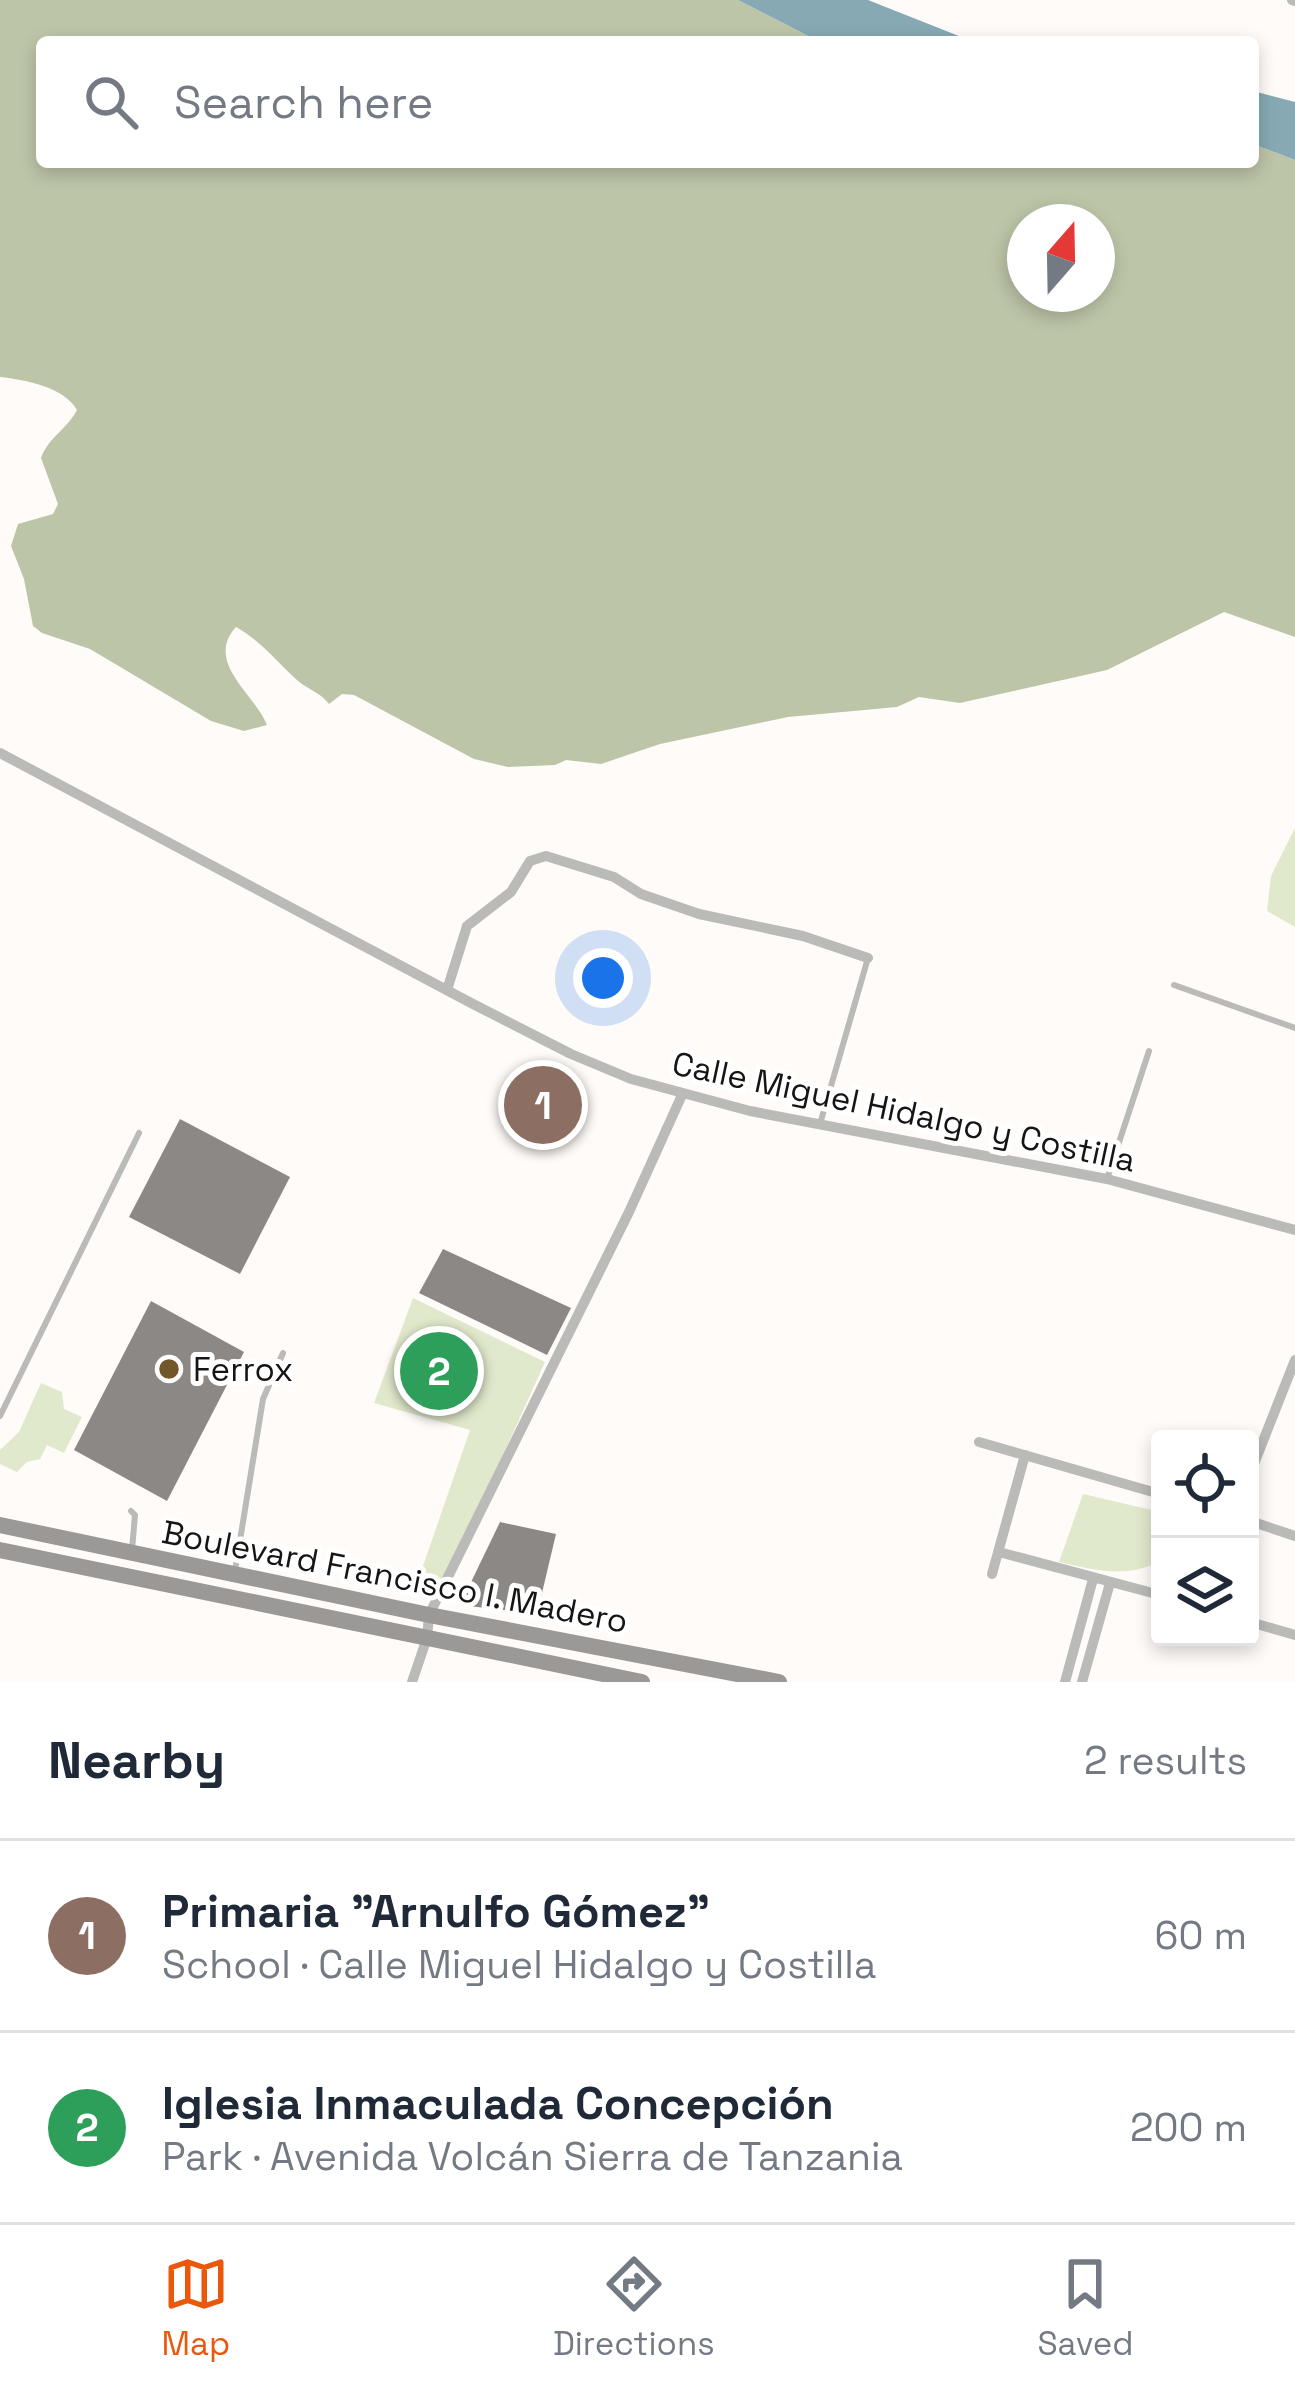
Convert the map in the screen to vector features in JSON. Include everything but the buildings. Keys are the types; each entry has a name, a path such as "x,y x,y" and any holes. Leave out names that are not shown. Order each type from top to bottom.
{"main road":[{"name":"Boulevard Francisco I. Madero","path":"6,1526 429,1616 779,1682"},
{"name":"Boulevard Francisco I. Madero","path":"4,1551 642,1682"}],"street":[{"name":"Calle Miguel Hidalgo y Costilla","path":"0,753 571,1054 682,1095 1107,1179 1295,1230"},
{"path":"447,990 467,926 511,892 530,861 546,856 614,877 641,894 699,914 803,936 868,958"},
{"path":"412,1682 429,1616 682,1095"},
{"path":"1259,1451 1295,1360"},
{"path":"979,1442 1151,1491"},
{"path":"992,1574 1025,1455"},
{"path":"1259,1524 1295,1536"},
{"path":"999,1552 1151,1592"},
{"path":"1065,1682 1094,1579"},
{"path":"1082,1682 1110,1583"},
{"path":"1259,1625 1295,1635"}],"lane":[{"path":"820,1124 868,958"},
{"path":"1174,985 1295,1028"},
{"path":"1107,1179 1148,1051"},
{"path":"0,1416 139,1133"},
{"path":"235,1575 262,1399 283,1353"},
{"path":"131,1510 132,1553"},
{"path":"4,1551 6,1526"}],"green space":[{"path":"0,0 738,0 808,36 36,36 36,168 1259,168 1259,146 1295,160 1295,637 1224,612 1107,670 960,703 919,697 897,707 788,717 660,744 601,764 566,760 555,765 508,767 474,759 354,695 342,694 329,704 236,627 228,640 229,665 267,725 244,731 211,721 90,649 33,626 24,579 11,546 18,524 53,514 58,504 41,458 77,410 54,390 0,377"},
{"path":"1295,828 1295,927 1267,911 1271,876"},
{"path":"413,1298 545,1362 439,1597 414,1592 470,1430 374,1403"},
{"path":"41,1383 62,1392 64,1409 82,1417 64,1453 47,1445 40,1459 27,1462 17,1472 0,1464 0,1450 19,1432"},
{"path":"1083,1494 1151,1510 1151,1565 1122,1571 1059,1562"}],"water":[{"path":"738,0 868,0 959,36 808,36"},
{"path":"1259,93 1295,102 1295,160 1259,146"}],"place":[{"name":"Primaria \"Arnulfo Gómez\"","path":"543,1105"},
{"name":"Ferrox","path":"169,1369"},
{"name":"Iglesia Inmaculada Concepción","path":"439,1371"}]}
